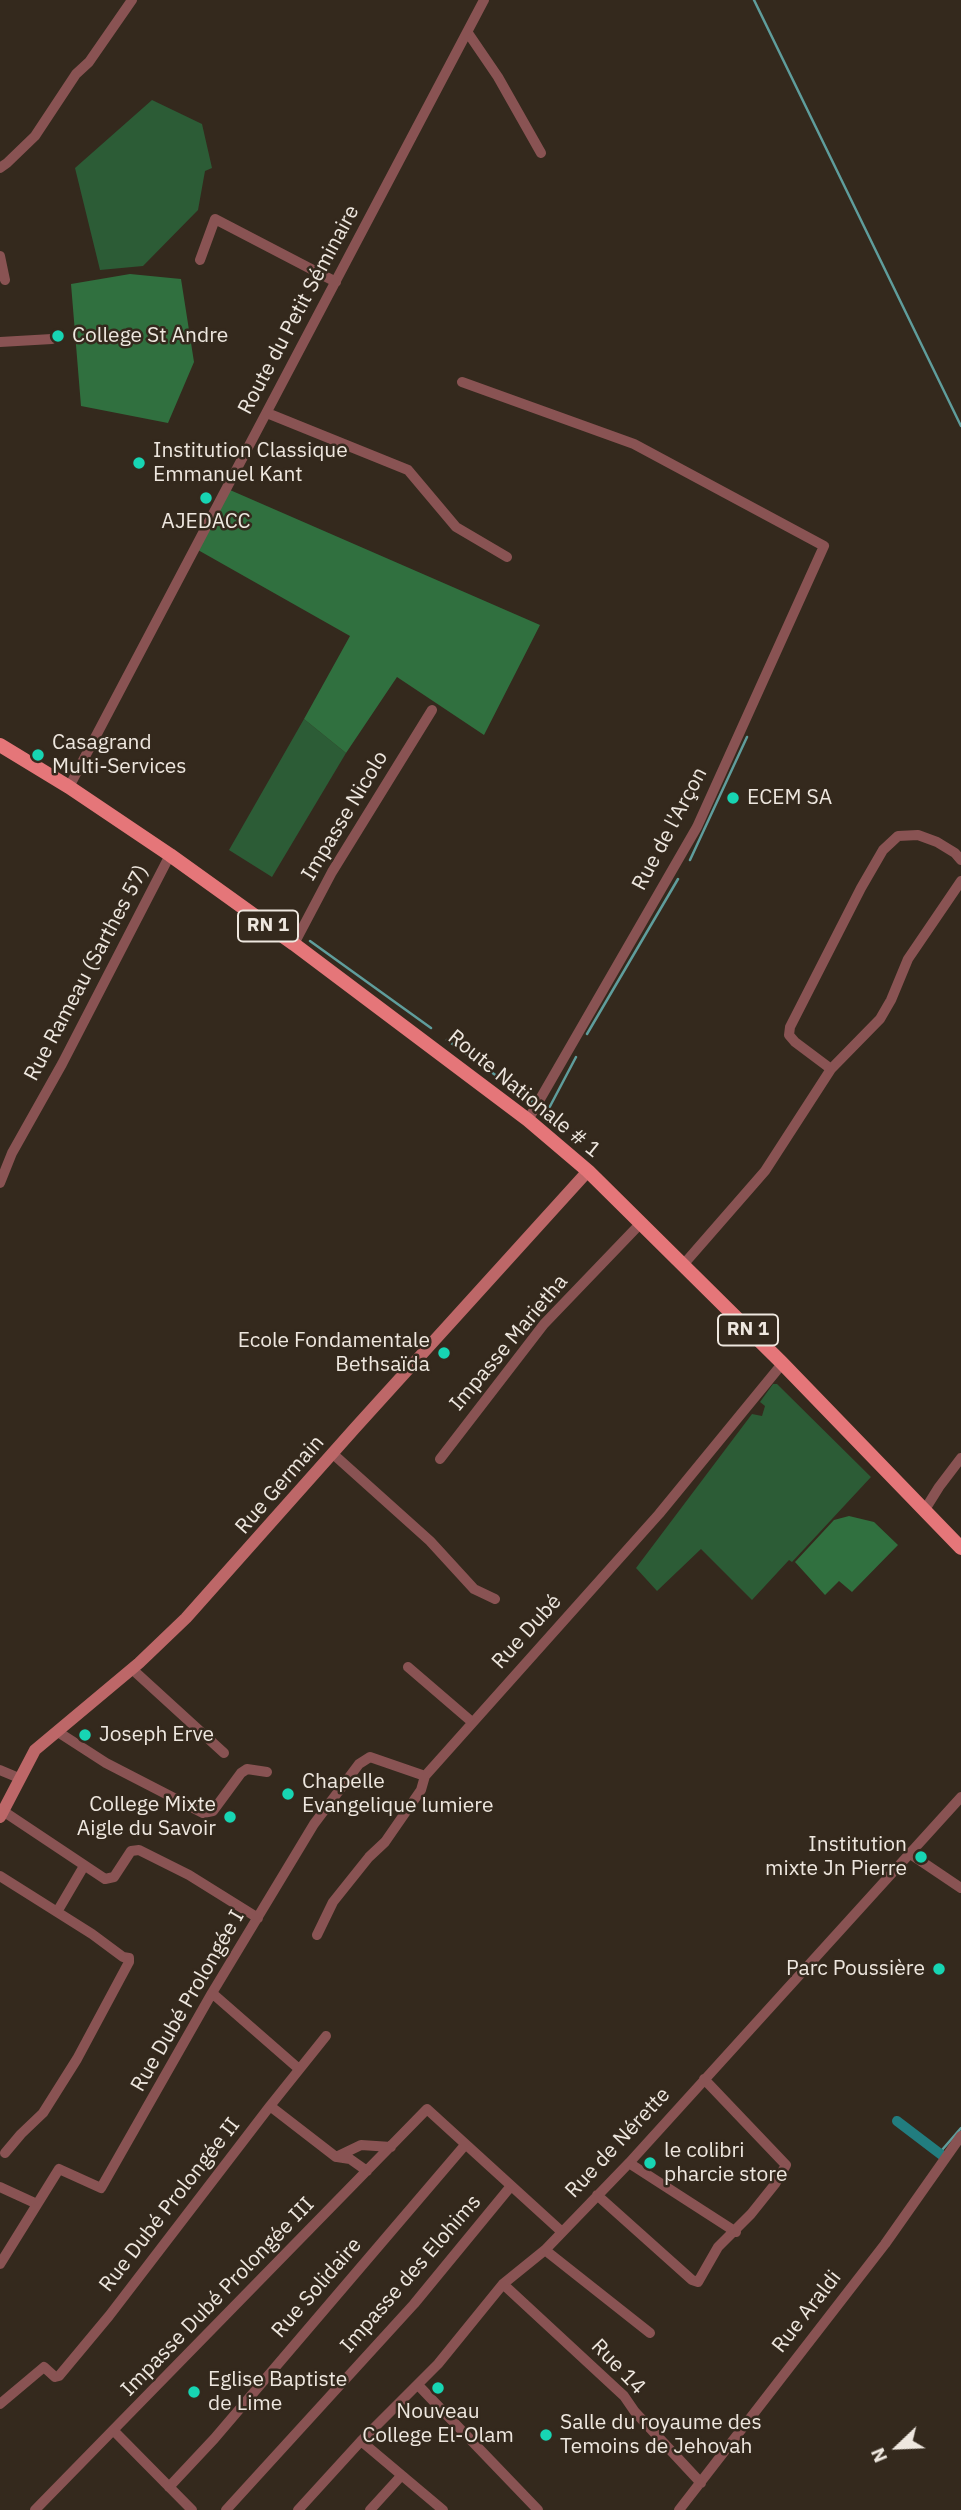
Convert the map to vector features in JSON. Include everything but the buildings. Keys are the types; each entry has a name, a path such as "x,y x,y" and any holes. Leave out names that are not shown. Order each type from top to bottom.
{"main road":[{"name":"Route Nationale # 1","path":"0,745 69,787 170,855 294,944 528,1120 589,1171 961,1548"}],"street":[{"path":"0,168 35,136 76,74 89,62 132,0"},
{"name":"Route du Petit Séminaire","path":"69,787 484,0"},
{"path":"468,33 498,77 541,153"},
{"path":"200,260 215,219 336,282"},
{"path":"0,256 5,280"},
{"path":"0,342 52,339"},
{"name":"Rue de l'Arçon","path":"462,382 634,444 824,546 696,827 528,1120"},
{"path":"267,413 408,471 456,527 508,557"},
{"name":"Impasse Nicolo","path":"294,944 332,872 432,710"},
{"path":"831,1069 795,1042 789,1035 790,1027 883,850 898,836 918,835 937,842 961,860"},
{"name":"Rue Rameau (Sarthes 57)","path":"0,1183 12,1153 62,1064 170,855"},
{"path":"683,1265 765,1171 831,1069 880,1018 891,1000 908,959 961,881"},
{"name":"Rue Germain","path":"2,1814 35,1750 132,1669 219,1584 332,1453 589,1171"},
{"name":"Impasse Marietha","path":"440,1459 544,1324 640,1224"},
{"name":"Rue Dubé","path":"317,1935 333,1902 369,1857 385,1842 421,1790 425,1776 659,1514 782,1364"},
{"path":"332,1453 430,1541 474,1589 495,1600"},
{"path":"924,1511 961,1458"},
{"path":"408,1667 472,1722"},
{"path":"132,1669 224,1753"},
{"path":"58,1732 106,1763 203,1814 212,1811 247,1769 267,1772"},
{"name":"Rue Dubé Prolongée I","path":"0,2264 59,2169 101,2188 212,1993 314,1824 365,1758 370,1757 425,1776"},
{"path":"0,1770 19,1778"},
{"name":"Rue de Nérette","path":"298,2510 361,2441 418,2385 503,2284 545,2250 629,2162 961,1797"},
{"path":"2,1814 106,1879 114,1877 131,1852 139,1850 189,1875 258,1919"},
{"path":"909,1853 961,1888"},
{"path":"57,1912 85,1866"},
{"path":"0,1877 123,1957 129,1958 77,2059 43,2113 5,2153"},
{"path":"212,1993 299,2069"},
{"path":"326,2036 270,2105 336,2157 349,2159 367,2171"},
{"path":"597,2195 696,2282 718,2247 736,2231 775,2184 786,2165 704,2079"},
{"name":"Rue Dubé Prolongée II","path":"0,2404 44,2367 55,2377 59,2376 109,2316 270,2105"},
{"name":"Impasse Dubé Prolongée III","path":"35,2510 427,2109 465,2145"},
{"name":"Rue Araldi","path":"679,2510 886,2244 961,2136"},
{"path":"465,2145 562,2232"},
{"name":"Rue Solidaire","path":"169,2487 223,2428 465,2145"},
{"path":"336,2157 361,2146 391,2147"},
{"path":"629,2162 736,2231"},
{"name":"Impasse des Elohims","path":"226,2510 414,2304 511,2186"},
{"path":"0,2187 37,2204"},
{"path":"545,2250 650,2333"},
{"name":"Rue 14","path":"503,2284 624,2396 635,2412 701,2483"},
{"path":"418,2385 538,2510"},
{"path":"114,2431 192,2510"},
{"path":"361,2441 441,2509"},
{"path":"370,2510 401,2476"}],"green space":[{"path":"152,100 202,124 212,168 205,171 198,210 143,266 100,270 75,168"},
{"path":"130,274 181,279 194,362 168,423 81,406 71,284"},
{"path":"230,490 540,625 484,735 397,677 346,753 304,719 350,636 198,550"},
{"path":"304,719 346,753 272,877 229,850"},
{"path":"773,1384 777,1384 871,1477 792,1562 789,1560 752,1600 701,1549 657,1591 636,1568 752,1414 762,1416 765,1406 760,1402"},
{"path":"849,1516 874,1522 898,1545 852,1592 839,1581 825,1595 795,1562 834,1520"}],"waterway":[{"path":"754,0 961,426"},
{"path":"690,860 747,737"},
{"path":"587,1034 678,879"},
{"path":"310,941 431,1028"},
{"path":"447,1040 534,1103"},
{"path":"547,1112 576,1057"},
{"path":"897,2121 943,2156"},
{"path":"942,2150 961,2128"}],"place":[{"name":"College St Andre","path":"58,336"},
{"name":"Institution Classique Emmanuel Kant","path":"139,463"},
{"name":"AJEDACC","path":"206,498"},
{"name":"Casagrand Multi-Services","path":"38,755"},
{"name":"ECEM SA","path":"733,798"},
{"name":"Ecole Fondamentale Bethsaïda","path":"444,1353"},
{"name":"Joseph Erve","path":"85,1735"},
{"name":"Chapelle Evangelique lumiere","path":"288,1794"},
{"name":"College Mixte Aigle du Savoir","path":"230,1817"},
{"name":"Institution mixte Jn Pierre","path":"921,1857"},
{"name":"Parc Poussière","path":"939,1969"},
{"name":"le colibri pharcie store","path":"650,2163"},
{"name":"Nouveau College El-Olam","path":"438,2388"},
{"name":"Eglise Baptiste de Lime","path":"194,2392"},
{"name":"Salle du royaume des Temoins de Jehovah","path":"546,2435"}]}
